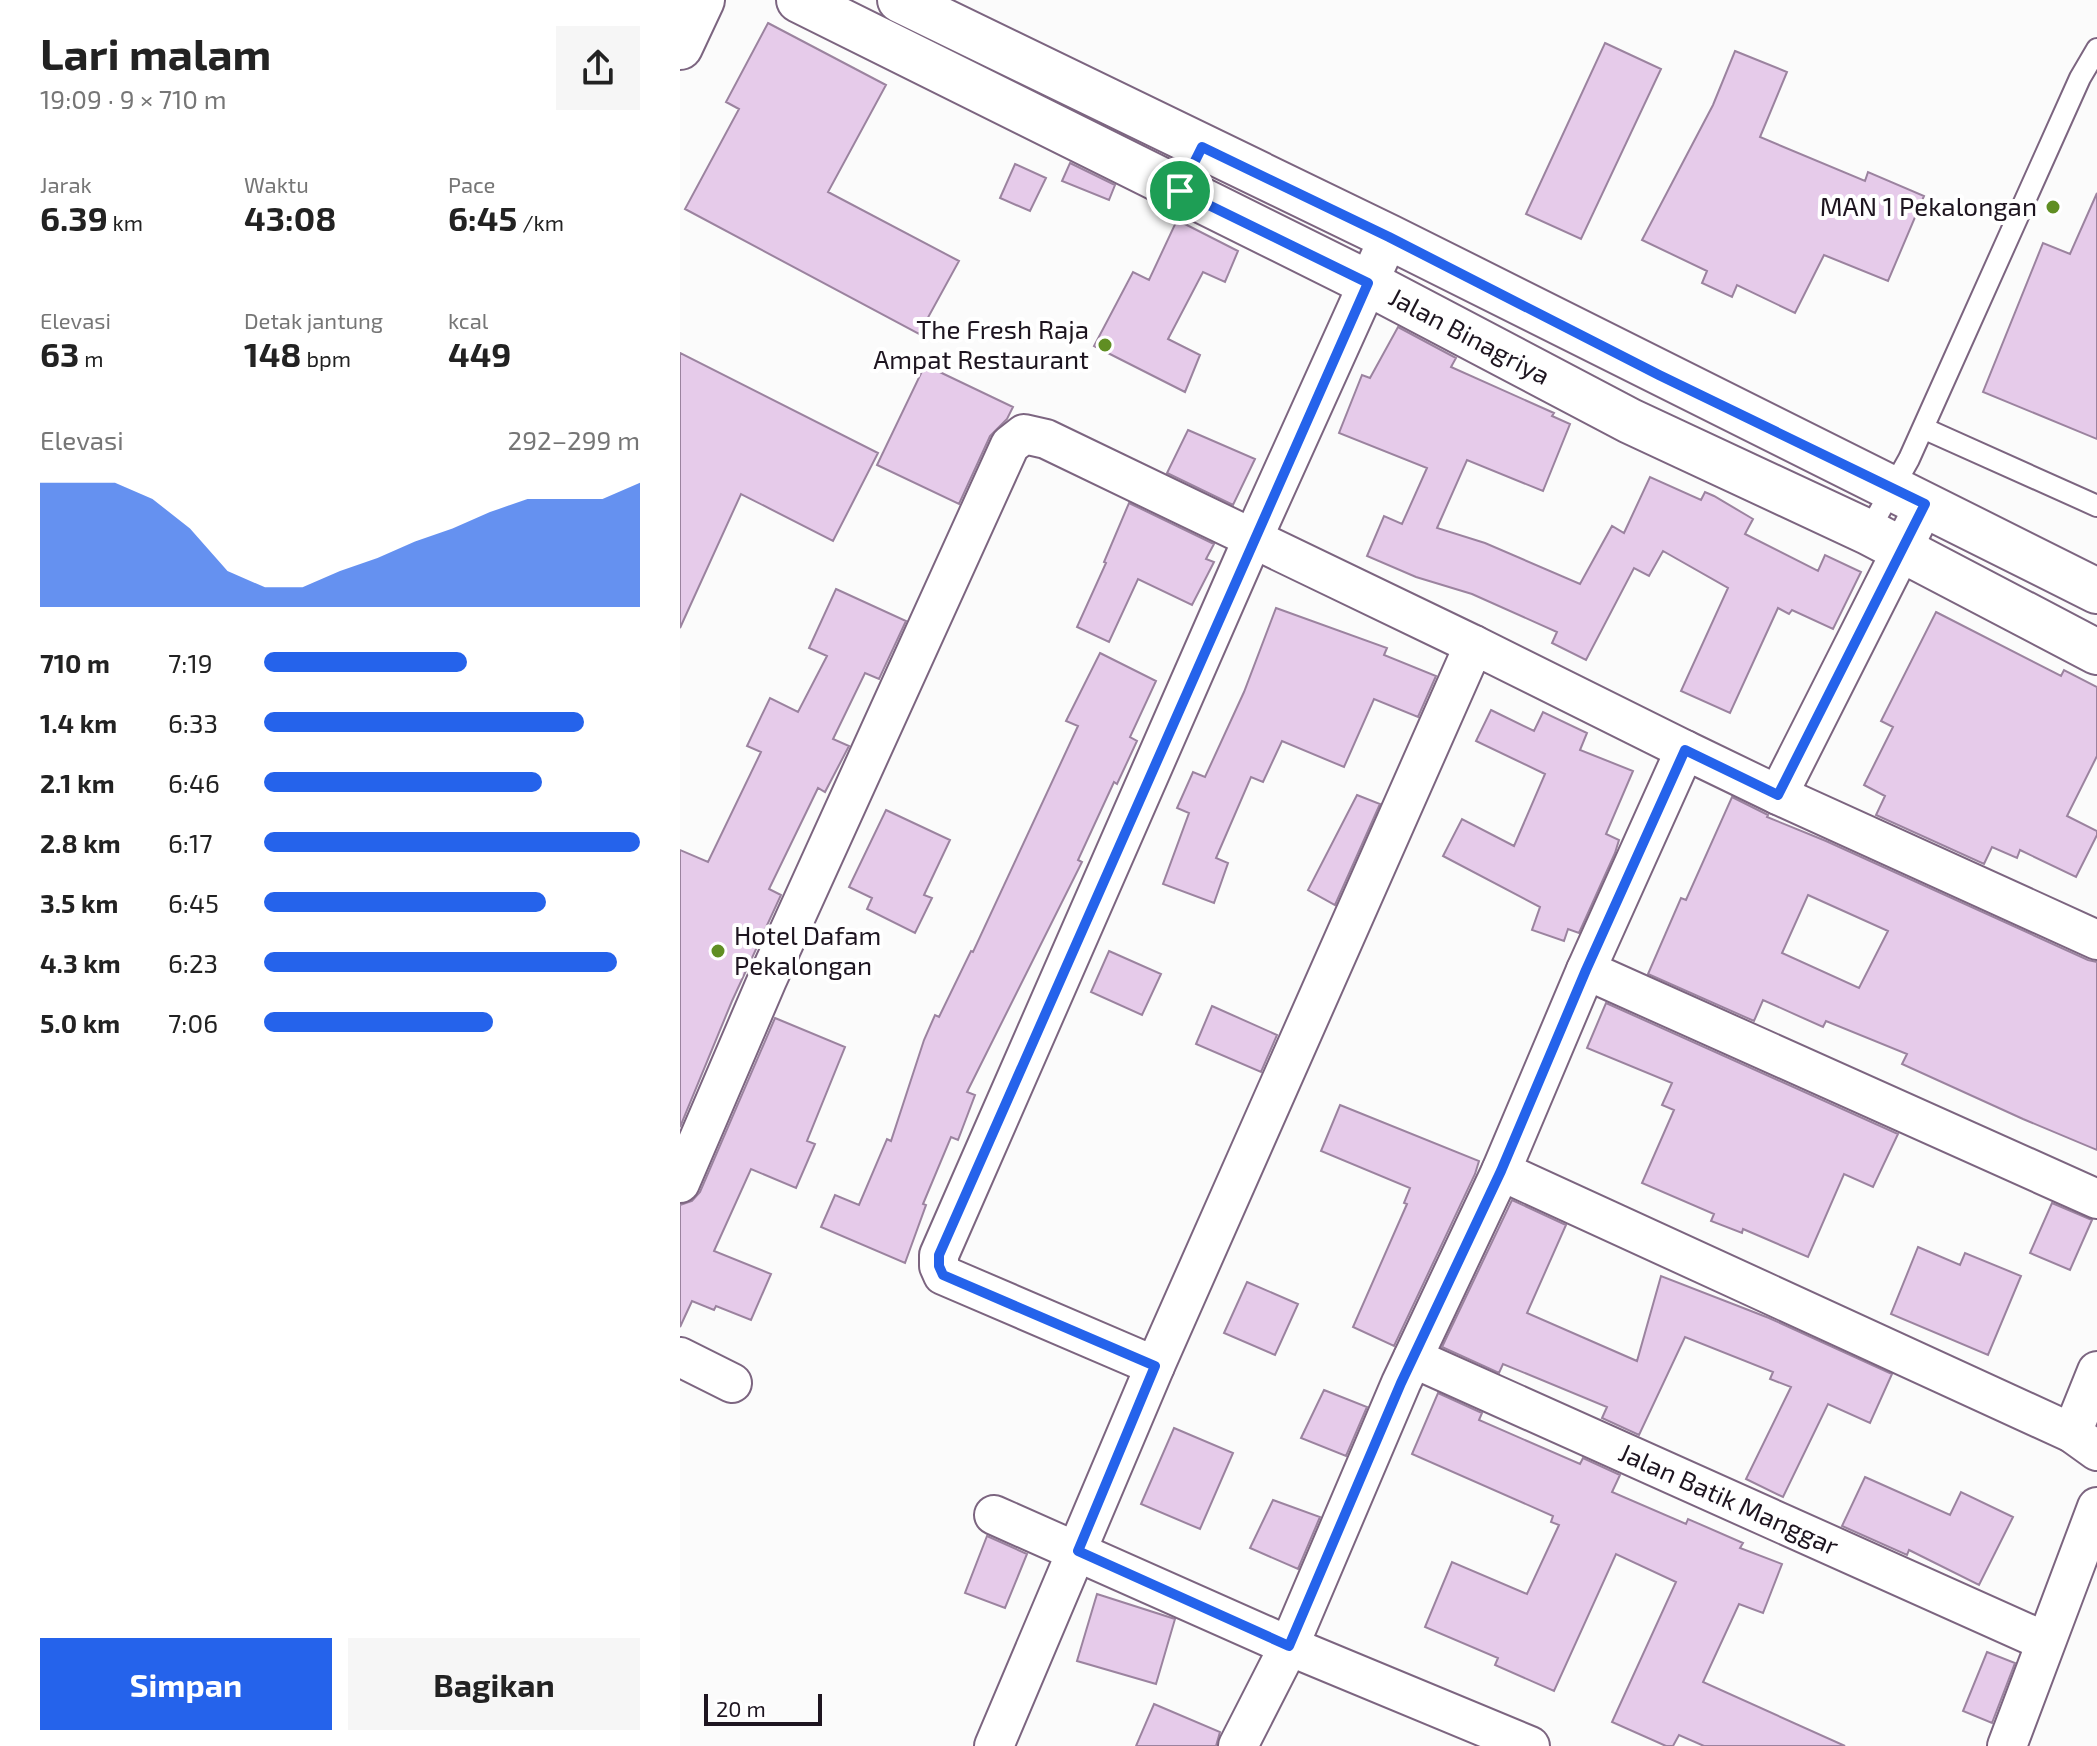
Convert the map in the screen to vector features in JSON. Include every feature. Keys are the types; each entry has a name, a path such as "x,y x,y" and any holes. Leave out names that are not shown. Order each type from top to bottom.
{"street":[{"path":"680,47 702,0"},
{"name":"Jalan Binagriya","path":"799,0 1368,283 1630,421 1885,542 2097,652"},
{"name":"Jalan Binagriya","path":"900,0 1389,237 1659,375 1907,482 2097,591"},
{"path":"1180,191 1202,147"},
{"path":"1155,1366 943,1275 939,1255 1253,538 1389,237"},
{"path":"1630,421 1659,375"},
{"path":"680,1183 772,968 1010,445 1024,434 1046,439 1253,538 1778,795 2097,940"},
{"path":"1778,795 1885,542 1907,482"},
{"path":"994,1746 1155,1366 1474,645"},
{"path":"1238,1746 1289,1646 1413,1358 1501,1171 1586,970 1685,750"},
{"path":"1586,970 2097,1199"},
{"path":"1501,1171 2084,1442 2097,1371"},
{"path":"680,1357 732,1383"},
{"name":"Jalan Batik Manggar","path":"1413,1358 2044,1641"},
{"path":"2007,1746 2097,1507"},
{"path":"994,1515 1511,1742"}],"lane":[{"path":"1907,482 1923,428 2080,78 2097,49"},
{"path":"1923,428 2097,506"}],"building":[{"path":"768,23 886,85 828,192 959,261 919,334 685,209 739,109 726,102"},
{"path":"1605,43 1661,69 1581,239 1526,214"},
{"path":"1735,51 1787,72 1760,137 1865,181 1868,172 1924,196 1888,281 1824,255 1795,313 1737,285 1732,297 1702,283 1707,271 1642,240 1713,105"},
{"path":"1070,163 1115,185 1109,200 1062,181"},
{"path":"1015,164 1046,178 1030,211 1000,198"},
{"path":"2097,193 2097,439 1983,392 2043,243 2070,254"},
{"path":"1177,220 1238,251 1225,282 1203,272 1168,339 1200,355 1185,392 1094,346 1133,272 1149,280"},
{"path":"1398,327 1456,358 1451,367 1554,413 1552,416 1570,424 1543,491 1467,460 1437,528 1485,543 1580,584 1612,526 1624,533 1650,477 1701,500 1705,492 1714,496 1753,519 1745,534 1818,571 1825,555 1861,572 1833,629 1792,610 1789,614 1778,608 1730,713 1681,691 1728,588 1663,551 1649,576 1634,568 1586,660 1552,643 1557,632 1472,594 1416,577 1367,556 1384,516 1402,524 1427,468 1339,433 1362,375 1370,378"},
{"path":"680,353 878,453 833,541 741,494 680,628"},
{"path":"925,365 1013,407 1007,419 990,436 959,504 877,465"},
{"path":"1188,430 1255,459 1233,505 1167,473"},
{"path":"1129,503 1214,544 1206,559 1214,562 1192,605 1138,579 1109,642 1077,627"},
{"path":"836,589 906,621 879,679 865,673 833,739 849,746 825,792 818,788 769,889 781,895 732,1001 680,1127 680,850 708,862 761,752 747,746 770,698 798,712 827,656 809,648"},
{"path":"1276,608 1387,648 1384,655 1436,676 1418,717 1374,699 1344,767 1282,741 1263,782 1251,777 1216,858 1228,863 1214,903 1163,884 1189,813 1177,808 1193,772 1205,777 1244,692"},
{"path":"1936,612 2061,676 2064,670 2097,687 2097,756 2067,816 2097,831 2097,835 2076,877 2020,850 2017,858 1992,847 1984,864 1876,815 1885,796 1864,785 1893,727 1881,721"},
{"path":"1100,653 1156,681 1130,737 1137,741 1078,860 1082,862 967,1092 975,1095 958,1140 951,1137 923,1204 926,1205 905,1263 821,1227 835,1195 859,1205 887,1139 891,1141 924,1040 935,1015 939,1017 973,952 1078,726 1066,721"},
{"path":"1491,710 1534,731 1543,712 1587,733 1580,750 1633,771 1606,834 1619,840 1615,853 1579,933 1568,929 1564,941 1532,930 1540,907 1443,856 1462,819 1514,846 1545,774 1476,741"},
{"path":"1357,795 1380,804 1335,905 1308,890"},
{"path":"1732,797 1767,817 2097,962 2097,1150 1902,1064 1907,1054 1826,1021 1823,1027 1763,1000 1754,1021 1648,974 1681,898 1686,900","holes":["1808,895 1888,931 1859,988 1782,953"]},
{"path":"886,810 950,840 924,895 932,898 915,933 867,909 872,898 849,887"},
{"path":"1109,951 1161,974 1142,1015 1091,992"},
{"path":"1606,1003 1898,1134 1873,1187 1844,1174 1808,1257 1743,1229 1742,1233 1711,1221 1714,1214 1642,1183 1674,1110 1662,1105 1672,1083 1587,1048"},
{"path":"1212,1006 1277,1035 1261,1072 1196,1044"},
{"path":"775,1018 845,1047 807,1141 815,1144 796,1188 751,1169 714,1251 771,1274 751,1320 716,1306 714,1310 692,1301 680,1327 680,1205 692,1201 700,1192"},
{"path":"1340,1105 1479,1161 1394,1346 1353,1327 1407,1204 1404,1203 1410,1188 1321,1151"},
{"path":"1512,1200 1566,1225 1527,1313 1637,1361 1661,1276 1769,1318 1892,1374 1870,1423 1828,1404 1783,1497 1746,1479 1791,1387 1770,1379 1773,1372 1685,1337 1639,1435 1602,1418 1607,1407 1503,1364 1499,1373 1442,1347"},
{"path":"2052,1203 2092,1220 2070,1270 2030,1253"},
{"path":"1918,1247 1960,1265 1965,1253 2021,1276 1988,1355 1891,1314"},
{"path":"1247,1282 1298,1304 1275,1355 1224,1333"},
{"path":"1324,1390 1367,1407 1346,1456 1301,1438"},
{"path":"1438,1393 1482,1413 1479,1420 1580,1464 1583,1458 1620,1475 1612,1492 1686,1524 1688,1519 1743,1543 1740,1548 1782,1564 1763,1613 1739,1604 1703,1682 1845,1746 1704,1746 1679,1735 1673,1746 1666,1746 1612,1722 1676,1582 1616,1554 1554,1691 1495,1665 1498,1658 1425,1627 1452,1562 1527,1594 1559,1525 1551,1522 1553,1516 1412,1454"},
{"path":"1174,1428 1233,1453 1200,1529 1141,1504"},
{"path":"1865,1477 1950,1515 1961,1492 2013,1517 1979,1585 1909,1550 1907,1555 1842,1526"},
{"path":"1273,1500 1320,1517 1298,1569 1250,1548"},
{"path":"987,1536 1027,1554 1005,1608 965,1593"},
{"path":"1097,1594 1175,1619 1156,1684 1077,1661"},
{"path":"1987,1652 2015,1663 1992,1723 1963,1711"},
{"path":"1154,1704 1220,1732 1216,1746 1136,1746"}],"place":[{"name":"MAN 1 Pekalongan","path":"2053,207"},
{"name":"The Fresh Raja Ampat Restaurant","path":"1105,345"},
{"name":"Hotel Dafam Pekalongan","path":"718,951"}],"route":[{"path":"1202,147 1925,504 1778,795 1685,750 1586,970 1501,1171 1401,1383 1289,1646 1078,1551 1155,1366 943,1275 939,1266 939,1255 1368,283 1180,191 1202,147"}]}
